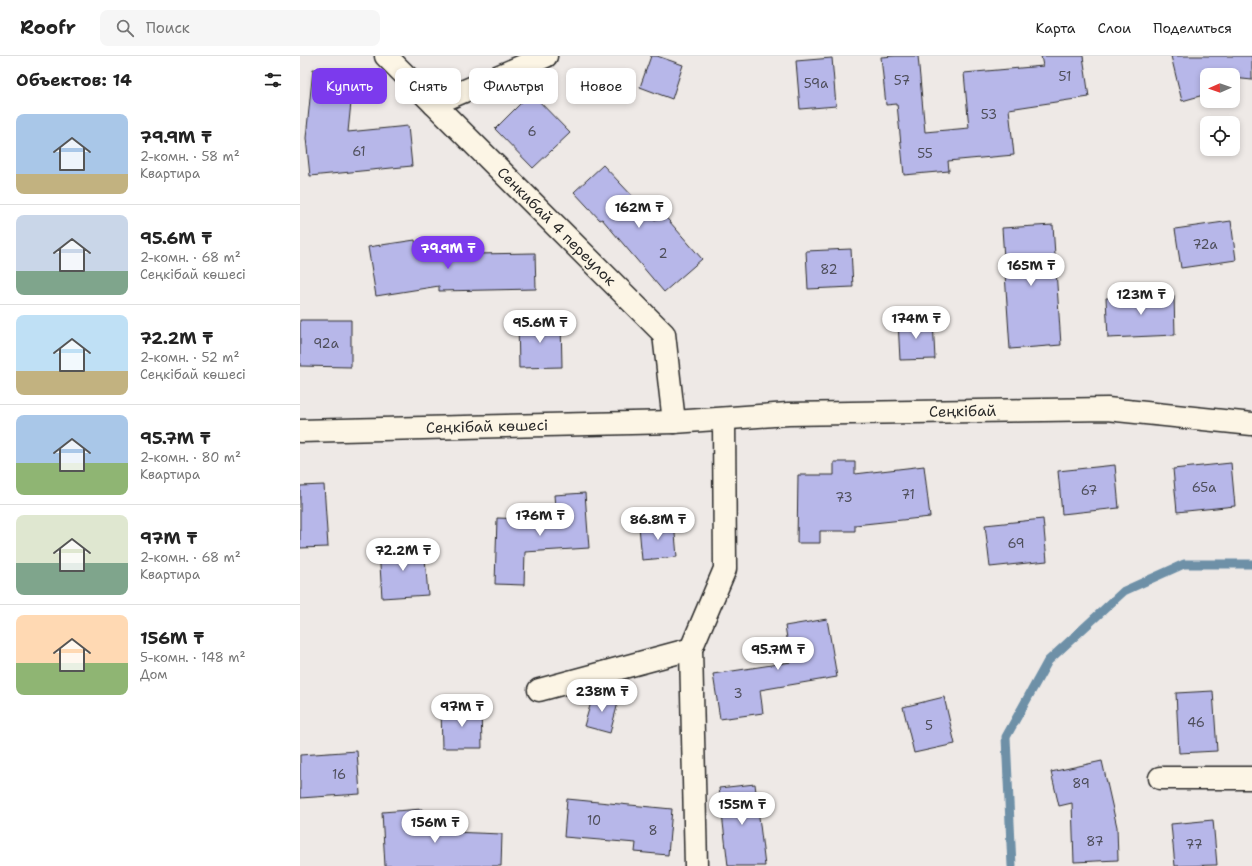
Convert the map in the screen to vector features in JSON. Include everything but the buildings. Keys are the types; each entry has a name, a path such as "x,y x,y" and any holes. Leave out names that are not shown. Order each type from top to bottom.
{"street":[{"name":"Сенкибай 4 переулок","path":"386,56 398,68"},
{"path":"461,92 546,56"},
{"name":"Сенкибай 4 переулок","path":"434,104 664,334 674,422"},
{"name":"Сеңкібай","path":"674,422 788,414 1107,409 1252,424"},
{"path":"696,866 691,649 726,570 724,419"},
{"name":"Сеңкібай көшесі","path":"300,431 674,422"},
{"path":"539,690 691,649"},
{"path":"1160,778 1252,778"}],"waterway":[{"path":"1012,866 1006,737 1048,661 1124,591 1184,564 1252,564"}]}
